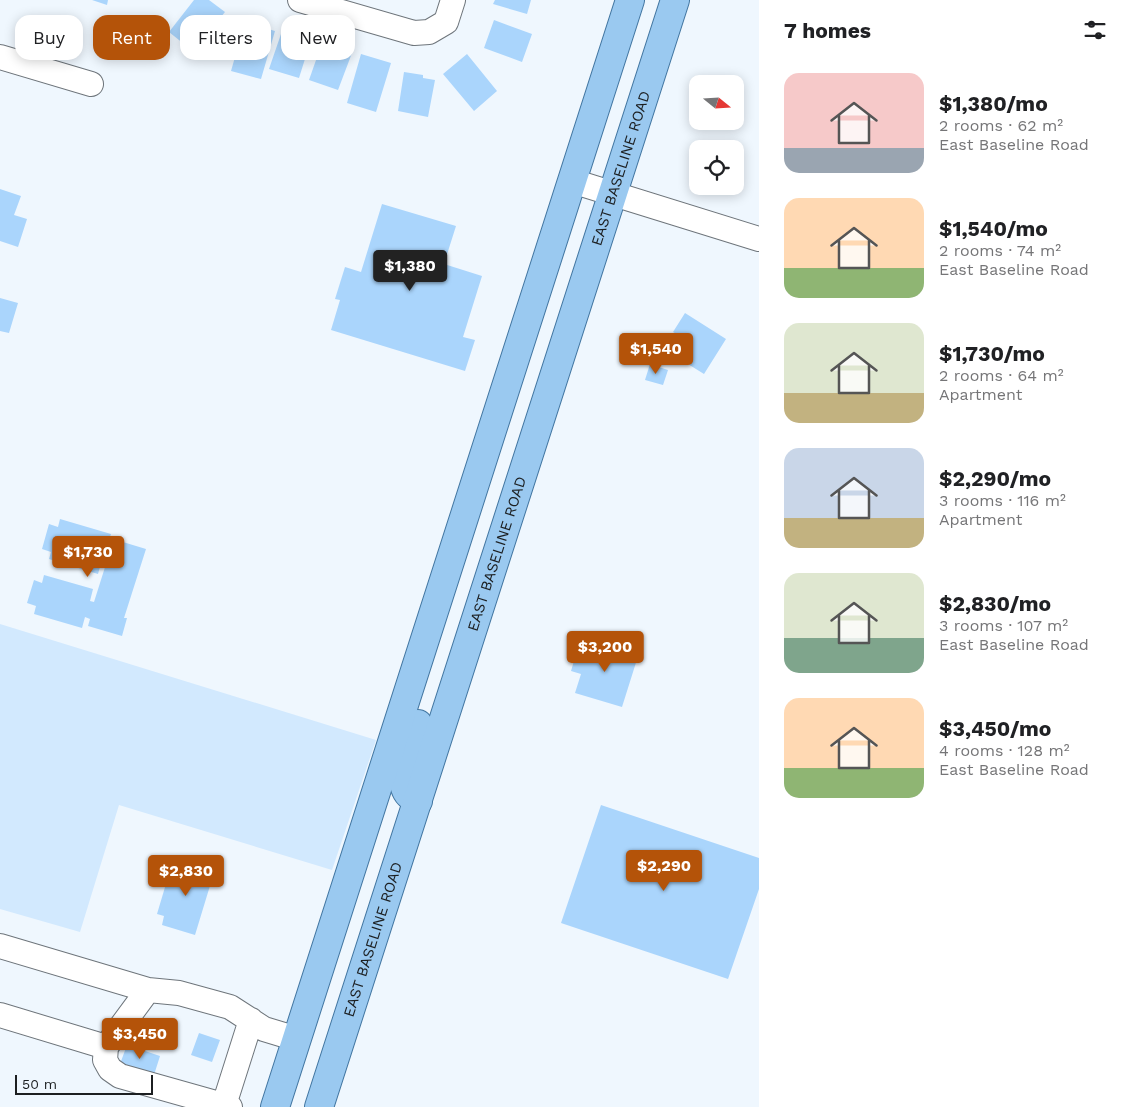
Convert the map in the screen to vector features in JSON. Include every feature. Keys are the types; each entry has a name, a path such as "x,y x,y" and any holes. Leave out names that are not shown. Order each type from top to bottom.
{"main road":[{"path":"276,1107 630,0"},
{"name":"EAST BASELINE ROAD","path":"319,1107 675,0"},
{"path":"449,564 490,576"},
{"path":"418,801 407,793 404,779 405,766 420,711 420,655"}],"street":[{"path":"300,0 414,33 429,32 446,22 453,0"},
{"path":"0,57 92,84"},
{"path":"572,181 759,239"},
{"path":"0,946 148,990 179,993 212,1001 230,1007 264,1029 297,1039"},
{"path":"148,990 106,1047 104,1060 110,1069 120,1076 227,1106 250,1020"},
{"path":"0,1014 106,1047"}],"shaded area":[{"path":"0,624 376,740 332,870 119,805 80,932 0,909"}],"building":[{"path":"92,0 108,0 107,5"},
{"path":"194,0 209,0 225,12 223,15 182,15"},
{"path":"495,0 531,0 527,14 493,4"},
{"path":"180,18 180,41 170,31"},
{"path":"494,20 532,34 522,62 484,48"},
{"path":"271,30 275,31 271,45"},
{"path":"281,34 281,60 305,60 299,78 269,69"},
{"path":"361,54 391,63 376,112 347,103"},
{"path":"467,54 497,91 474,111 443,74"},
{"path":"234,60 267,60 261,79 231,71"},
{"path":"316,60 349,60 338,90 309,80"},
{"path":"404,72 423,75 423,78 435,80 428,117 398,111"},
{"path":"0,189 21,196 14,215 27,219 18,247 0,241"},
{"path":"382,204 456,226 444,264 482,276 463,337 475,340 465,371 331,330 340,300 335,299 345,267 361,272"},
{"path":"0,298 18,303 9,333 0,331"},
{"path":"685,313 726,339 704,374 675,356 685,339 673,332"},
{"path":"650,364 668,370 663,385 645,380"},
{"path":"60,519 111,534 107,545 110,546 113,539 146,549 124,618 127,618 122,636 88,626 90,619 85,617 82,628 34,614 36,606 27,603 34,580 42,583 44,575 93,589 90,601 94,602 106,564 101,563 98,574 49,559 51,552 42,549 49,524 58,527"},
{"path":"593,639 639,653 622,707 575,693 581,674 571,671 576,654 587,658"},
{"path":"601,805 759,858 759,889 728,979 561,923"},
{"path":"197,860 216,866 195,935 162,925 164,916 157,914 171,867 193,874"},
{"path":"199,1033 220,1040 212,1062 191,1055"},
{"path":"127,1045 160,1056 154,1075 120,1064"}]}
